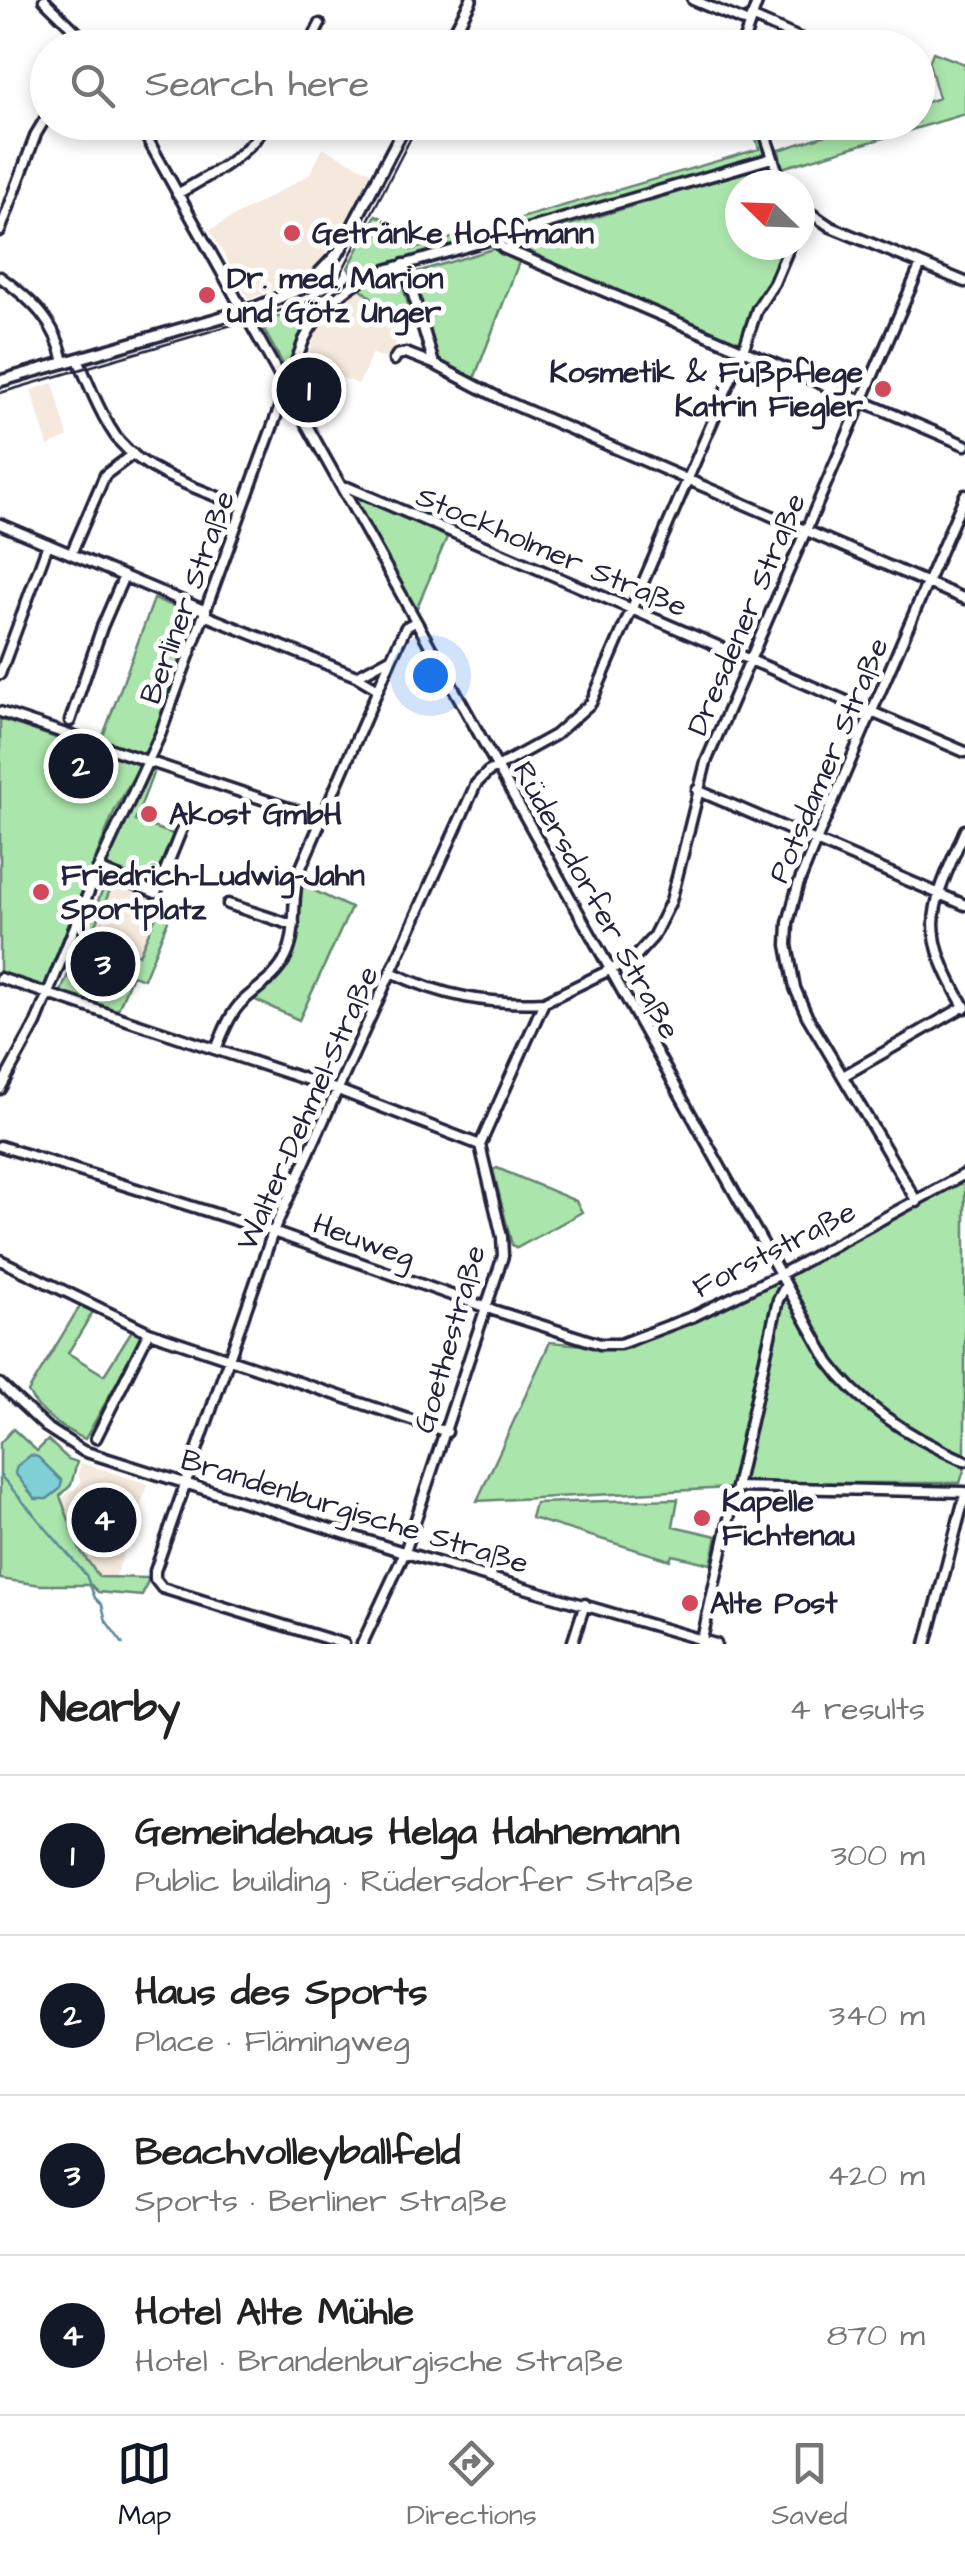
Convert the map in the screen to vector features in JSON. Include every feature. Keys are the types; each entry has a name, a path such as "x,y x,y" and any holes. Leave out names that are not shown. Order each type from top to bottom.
{"main road":[{"path":"455,30 470,0"},
{"path":"0,381 243,311 313,282 339,252 398,140"}],"street":[{"path":"44,0 75,30"},
{"path":"693,0 776,30"},
{"path":"746,30 758,0"},
{"path":"317,30 320,24"},
{"path":"0,231 34,140"},
{"name":"Rüdersdorfer Straße","path":"148,140 829,1362 851,1387 898,1426 965,1461"},
{"path":"178,194 230,161 254,140"},
{"path":"766,140 776,170"},
{"name":"Berliner Straße","path":"0,1089 48,994 98,869 150,760 310,327 355,282 372,274 772,158"},
{"path":"815,216 965,282"},
{"path":"494,239 496,244 521,256 965,445"},
{"path":"497,767 555,734 591,703 743,351 757,309 784,260"},
{"path":"404,264 434,364"},
{"name":"Dresdener Straße","path":"611,970 643,950 662,920 676,884 698,790 921,264"},
{"path":"0,277 37,306 48,320 64,363"},
{"path":"394,360 406,353 434,364 502,400 965,598"},
{"path":"78,359 118,440 133,454 243,507"},
{"path":"71,554 105,474 133,454"},
{"name":"Stockholmer Straße","path":"342,489 347,487 965,752"},
{"name":"Potsdamer Straße","path":"917,1202 807,1016 795,988 788,934 792,902 816,841 965,495"},
{"path":"0,524 356,676 378,689"},
{"path":"0,674 48,544"},
{"path":"70,721 124,576"},
{"path":"216,1048 237,1008 281,966 289,950 296,881 392,657 406,627 415,622"},
{"path":"356,676 392,657"},
{"path":"0,712 322,819"},
{"name":"Walter-Dehmel-Straße","path":"344,1644 162,1588 155,1579 155,1570 273,1232 476,784 497,767"},
{"path":"698,790 965,905"},
{"path":"844,1076 965,1007 938,955 933,924 938,894 965,830"},
{"path":"98,869 156,893 181,832"},
{"path":"228,904 294,923"},
{"path":"392,972 424,988 500,1003 544,1002 611,970"},
{"path":"0,978 338,1090 480,1145 544,1002"},
{"name":"Goethestraße","path":"362,1644 405,1552 504,1256 480,1145"},
{"name":"Heuweg","path":"0,1146 273,1232 597,1343"},
{"name":"Forststraße","path":"597,1343 620,1344 654,1332 781,1274 965,1174"},
{"path":"0,1260 148,1332 447,1432"},
{"path":"702,1642 778,1300 786,1285"},
{"path":"96,1438 148,1332"},
{"name":"Brandenburgische Straße","path":"0,1384 46,1427 75,1447 405,1552 716,1644"},
{"path":"736,1487 965,1494 926,1644"},
{"path":"572,1644 584,1604"}],"shaded area":[{"path":"323,148 371,172 335,240 314,268 292,283 249,299 210,230 309,175"},
{"path":"358,286 373,299 408,314 389,360 372,353 359,384 305,364 321,321"},
{"path":"53,383 68,437 48,446 31,390"},
{"path":"114,880 163,900 140,955 92,935"},
{"path":"81,1463 148,1484 139,1510 142,1518 135,1522 115,1577 99,1577 80,1550 61,1500 81,1483"}],"green space":[{"path":"935,53 965,64 965,114 935,123 935,99 939,98"},
{"path":"757,140 762,140 767,155 353,275 348,268 376,215 405,230 411,250 759,149"},
{"path":"810,140 877,140 782,168 779,150"},
{"path":"771,164 773,170 751,170"},
{"path":"725,178 725,260 781,260 743,346 510,243"},
{"path":"493,249 519,262 474,379 442,366 437,360 412,278 413,273"},
{"path":"390,275 401,281 411,314 373,299 358,286"},
{"path":"329,300 293,363 285,368 262,326 265,321"},
{"path":"354,495 448,535 416,610 353,500"},
{"path":"154,599 196,614 149,748 114,812 44,986 0,972 0,719 97,752"},
{"path":"148,770 154,771 135,821 176,835 153,886 112,871 105,861"},
{"path":"107,879 114,880 92,935 139,955 163,900 195,911 193,915 173,908 144,979 132,975 117,1012 60,994"},
{"path":"300,884 351,908 299,1020 253,999 289,959"},
{"path":"497,1168 576,1201 582,1212 517,1248 512,1245 493,1170"},
{"path":"965,1176 965,1467 960,1483 744,1483 730,1488 477,1501 550,1342 627,1349 835,1250"},
{"path":"81,1304 94,1310 68,1353 104,1375 134,1327 141,1332 141,1339 85,1439 53,1420 28,1392"},
{"path":"13,1429 37,1451 48,1440 68,1459 77,1462 71,1485 60,1496 80,1550 99,1577 149,1578 142,1596 98,1592 91,1585 41,1585 0,1579 0,1443"},
{"path":"678,1499 673,1526 717,1536 711,1564 672,1555 670,1560 531,1518 535,1503"}],"water":[{"path":"31,1455 62,1481 60,1489 47,1499 35,1499 15,1473 17,1466"}],"waterway":[{"path":"0,1475 86,1575 106,1621 123,1644"}],"tram line":[{"path":"462,30 478,0"},
{"path":"0,393 303,304 326,292 340,275 410,140"}],"place":[{"name":"Getränke Hoffmann","path":"292,233"},
{"name":"Dr. med. Marion und Götz Unger","path":"207,295"},
{"name":"Kosmetik & Fußpflege Katrin Fiegler","path":"883,389"},
{"name":"Gemeindehaus Helga Hahnemann","path":"309,390"},
{"name":"Haus des Sports","path":"81,766"},
{"name":"Akost GmbH","path":"149,814"},
{"name":"Friedrich-Ludwig-Jahn Sportplatz","path":"41,892"},
{"name":"Beachvolleyballfeld","path":"103,964"},
{"name":"Kapelle Fichtenau","path":"702,1518"},
{"name":"Hotel Alte Mühle","path":"104,1520"},
{"name":"Alte Post","path":"690,1603"}]}
